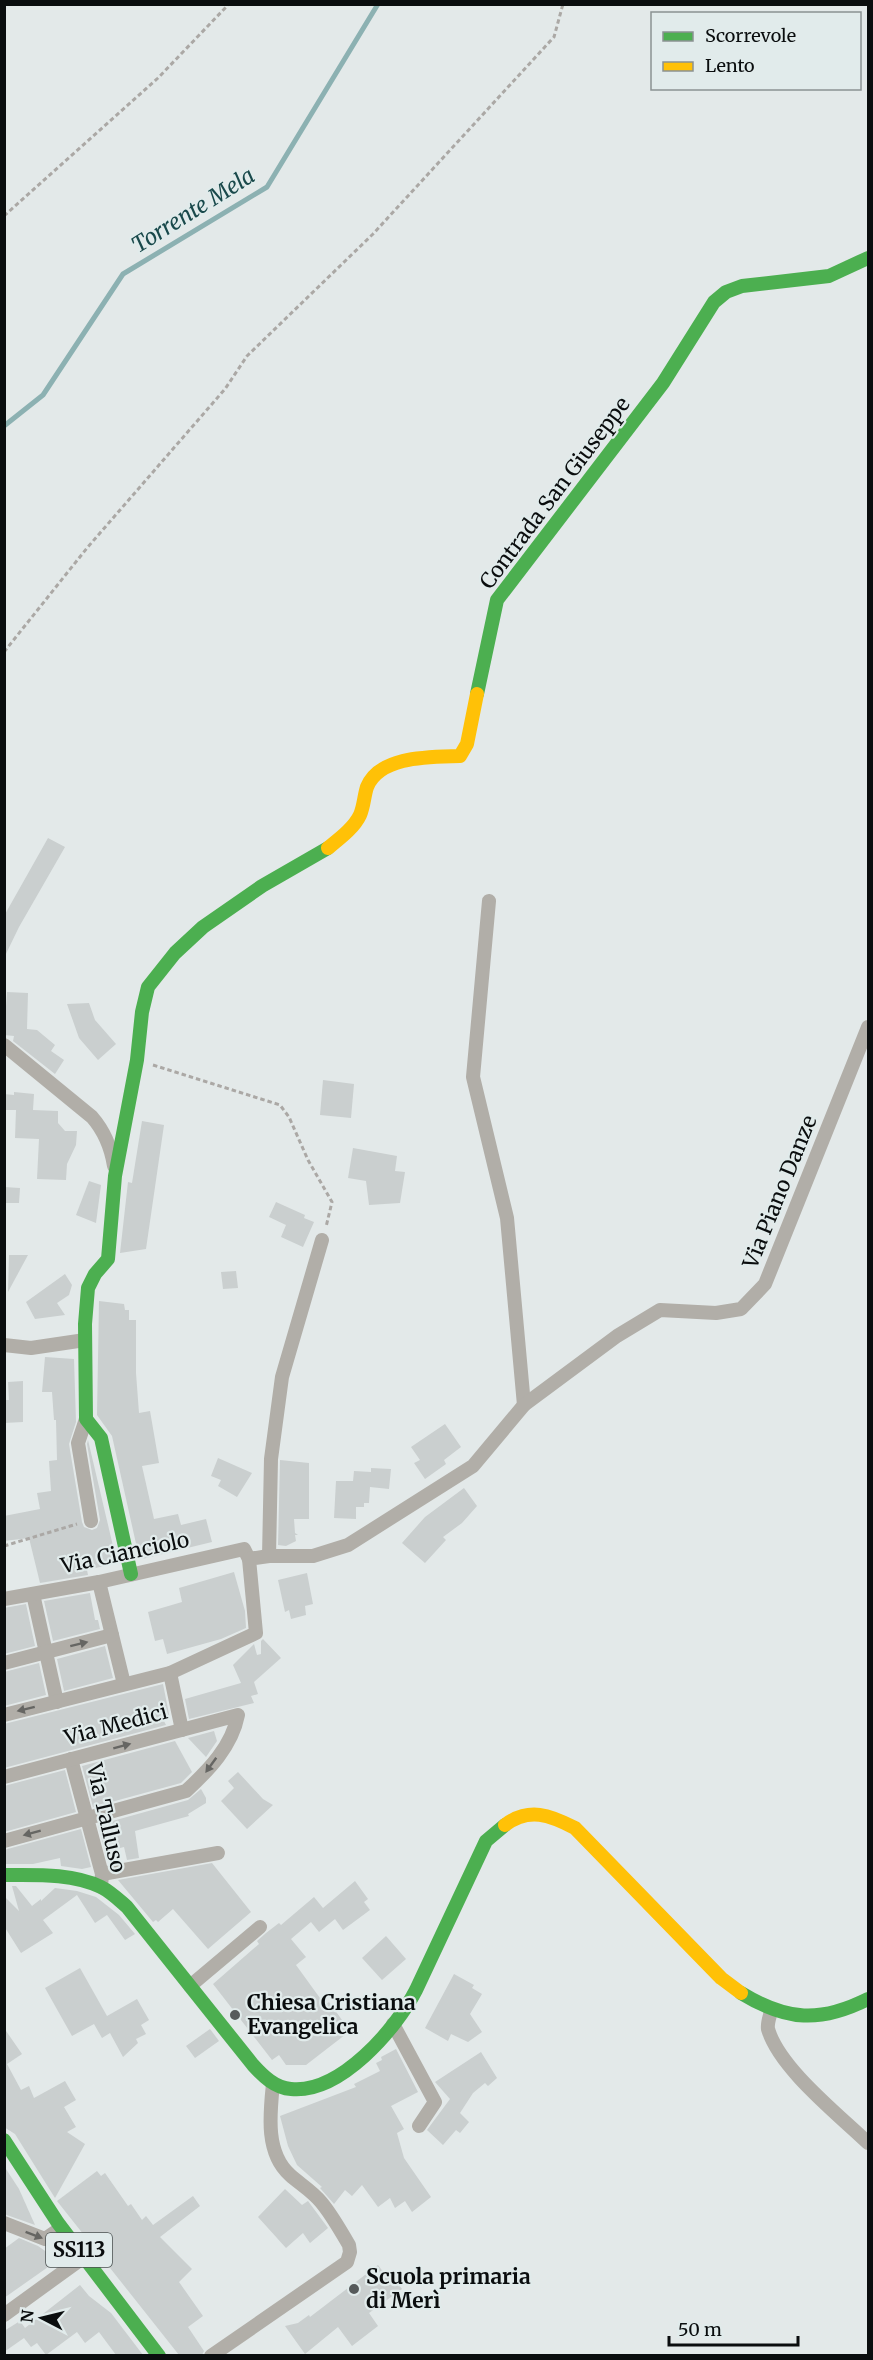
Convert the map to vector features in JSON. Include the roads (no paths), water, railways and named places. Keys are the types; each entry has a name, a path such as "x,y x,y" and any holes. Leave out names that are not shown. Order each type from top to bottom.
{"street":[{"name":"Contrada San Giuseppe","path":"86,1419 85,1340 88,1288 95,1274 108,1259 115,1176 148,987 175,953 203,927 262,886 329,847 347,832 360,814 368,785 380,772 396,763 416,758 460,756 467,744 497,600 663,383 714,302 726,292 742,286 829,276 868,258"},
{"path":"489,901 473,1077 507,1218 524,1405"},
{"name":"Via Piano Danze","path":"249,1559 269,1556 313,1556 348,1545 473,1466 524,1405 617,1336 660,1310 716,1313 741,1309 765,1284 868,1027"},
{"path":"4,1045 93,1117 104,1131 111,1151 115,1176"},
{"path":"269,1556 271,1459 282,1377 321,1240"},
{"path":"4,1345 31,1348 85,1340"},
{"path":"86,1419 78,1443 91,1521"},
{"path":"86,1419 101,1437 131,1574"},
{"name":"Via Cianciolo","path":"4,1599 99,1582 244,1549 249,1559"},
{"path":"4,1715 170,1672 256,1633 249,1559"},
{"path":"99,1582 124,1684"},
{"path":"33,1594 57,1702"},
{"path":"4,1663 112,1635"},
{"path":"170,1672 182,1730"},
{"name":"Via Medici","path":"4,1777 238,1715 234,1733 205,1773 186,1791 87,1818"},
{"name":"Via Talluso","path":"70,1759 87,1818 101,1880"},
{"path":"101,1880 128,1907 240,2048 273,2084 287,2088 303,2090 328,2083 363,2056 393,2024 412,2000 486,1841 506,1823 521,1815 535,1813 555,1816 575,1828 722,1977 740,1993 771,2011 795,2016 821,2017 849,2011 868,2000"},
{"path":"4,1841 87,1818"},
{"path":"4,1875 101,1880 218,1853"},
{"path":"190,1986 260,1927"},
{"path":"771,2011 768,2026 774,2042 793,2070 868,2143"},
{"path":"393,2024 435,2102 419,2126"},
{"path":"211,2355 347,2262 350,2253 349,2245 334,2219 320,2201 288,2174 279,2160 269,2121 273,2084"},
{"name":"SS113","path":"4,2140 22,2173 61,2228 159,2355"},
{"path":"4,2223 45,2239 61,2228"},
{"path":"4,2315 84,2257"}],"waterway":[{"name":"Torrente Mela","path":"4,426 43,395 123,274 267,187 378,4"}],"place":[{"name":"Chiesa Cristiana Evangelica","path":"235,2015"},
{"name":"Scuola primaria di Merì","path":"354,2289"}]}
